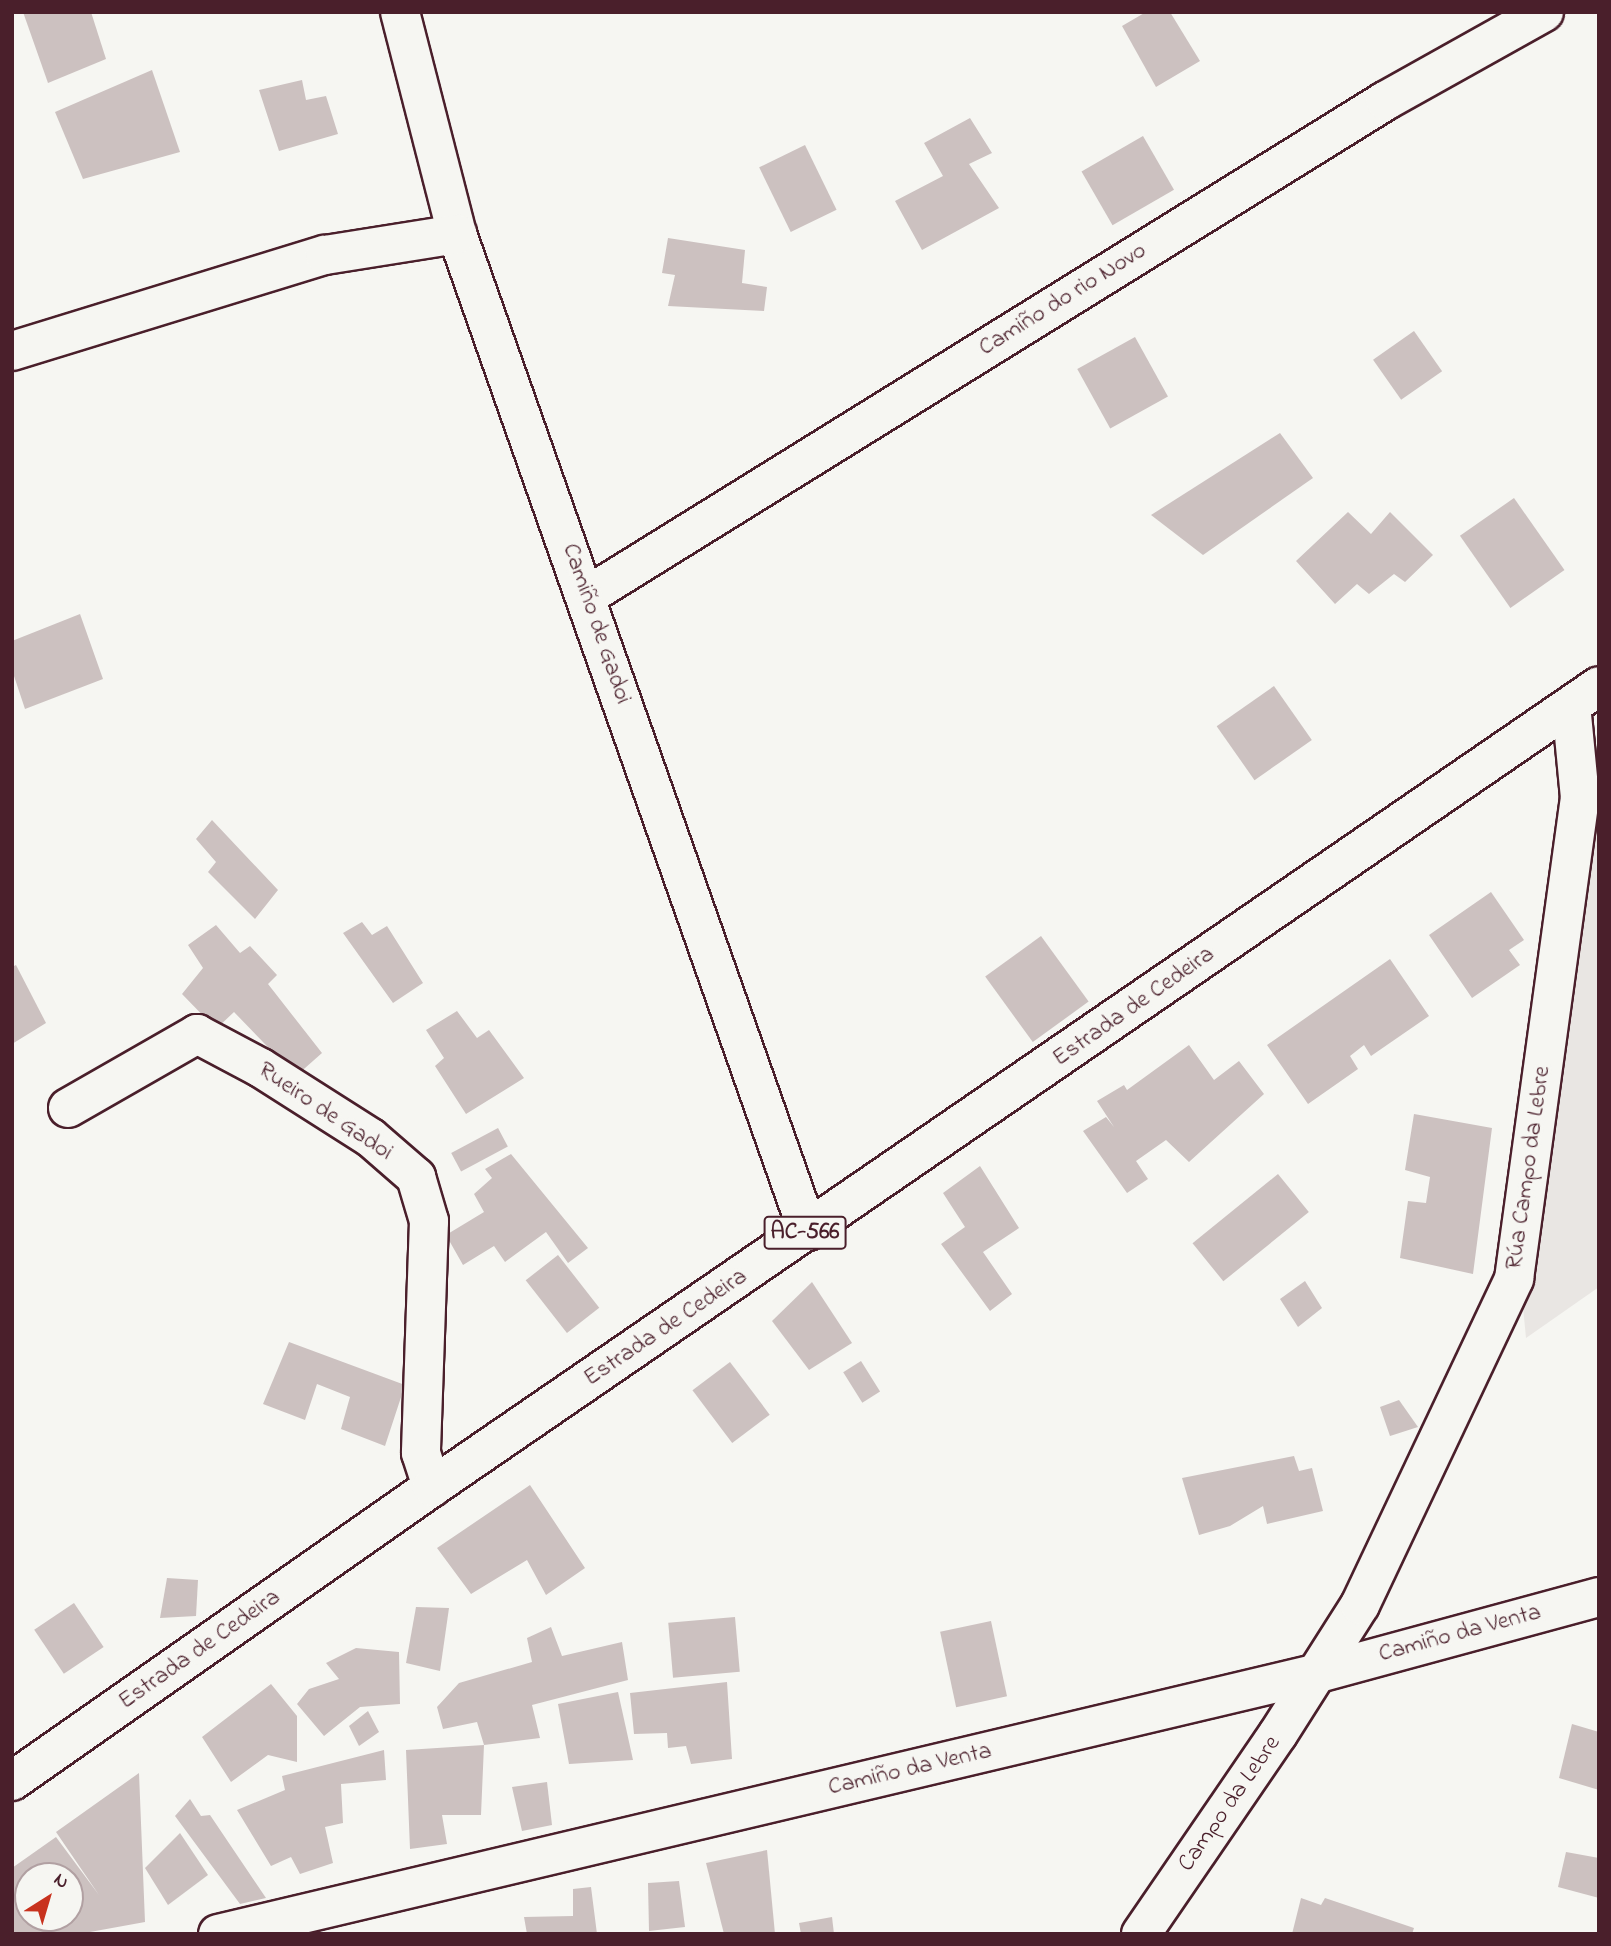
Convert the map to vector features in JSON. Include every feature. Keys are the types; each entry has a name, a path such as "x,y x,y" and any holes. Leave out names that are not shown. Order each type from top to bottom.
{"street":[{"name":"Camiño de Gadoi","path":"400,12 457,234 587,596 808,1231"},
{"name":"Camiño do rio Novo","path":"587,596 1385,101 1544,12"},
{"path":"12,351 326,255 457,234"},
{"name":"Estrada de Cedeira","path":"12,1782 432,1487 1585,696"},
{"name":"Rúa Campo da Lebre","path":"1319,1673 1395,1538 1514,1279 1580,798 1585,696"},
{"name":"Rueiro de Gadoi","path":"68,1108 197,1034 261,1068 371,1138 416,1177 429,1221 421,1453 432,1487"},
{"name":"Camiño da Venta","path":"218,1934 1319,1673 1599,1597"},
{"name":"Campo da Lebre","path":"1141,1934 1319,1673"}],"shaded area":[{"path":"1599,797 1599,1287 1526,1338 1523,1307"}],"building":[{"path":"23,12 91,12 106,59 48,83"},
{"path":"1146,12 1170,12 1200,61 1156,87 1122,26"},
{"path":"152,70 180,152 83,179 55,112"},
{"path":"302,80 306,100 326,96 338,134 279,151 259,90"},
{"path":"970,118 992,153 969,164 999,208 922,250 895,201 943,176 924,143"},
{"path":"1143,136 1174,190 1113,225 1082,172"},
{"path":"805,145 837,210 791,232 759,167"},
{"path":"668,238 745,250 742,283 767,287 764,311 668,306 675,275 662,273"},
{"path":"1414,331 1442,371 1401,400 1373,360"},
{"path":"1135,337 1168,396 1110,428 1077,369"},
{"path":"1280,433 1313,478 1203,555 1151,515"},
{"path":"1514,498 1564,570 1510,608 1460,536"},
{"path":"1348,512 1371,534 1390,512 1433,555 1405,582 1394,574 1369,594 1357,584 1335,604 1296,561"},
{"path":"80,614 103,679 25,709 12,670 12,641"},
{"path":"1274,686 1312,740 1255,780 1217,726"},
{"path":"212,820 278,890 255,919 208,872 216,862 196,839"},
{"path":"1491,892 1524,940 1509,950 1520,965 1472,998 1429,935"},
{"path":"362,922 372,935 387,926 423,983 393,1003 343,933"},
{"path":"216,925 240,953 250,946 277,975 268,984 322,1053 296,1076 234,1012 216,1029 182,994 203,968 188,945"},
{"path":"1041,936 1089,1002 1033,1042 985,977"},
{"path":"1390,959 1429,1016 1371,1056 1364,1045 1350,1056 1358,1069 1308,1104 1267,1045"},
{"path":"16,965 46,1023 12,1044 12,967"},
{"path":"457,1011 477,1038 489,1030 524,1078 466,1114 435,1066 444,1058 426,1030"},
{"path":"1189,1045 1214,1080 1239,1061 1264,1094 1189,1162 1166,1140 1136,1161 1148,1179 1127,1193 1083,1131 1106,1117 1114,1127 1097,1101 1124,1085 1127,1090"},
{"path":"1414,1114 1492,1128 1473,1274 1400,1258 1408,1201 1426,1203 1430,1177 1405,1170"},
{"path":"498,1128 508,1147 461,1171 451,1153"},
{"path":"511,1154 588,1248 568,1263 546,1232 505,1262 494,1246 463,1265 446,1235 484,1212 474,1194 492,1178 485,1169"},
{"path":"980,1166 1019,1228 983,1252 1012,1294 990,1311 941,1244 965,1227 943,1193"},
{"path":"1278,1174 1309,1212 1223,1281 1193,1243"},
{"path":"558,1255 599,1308 567,1333 526,1280"},
{"path":"1305,1281 1322,1308 1298,1327 1280,1299"},
{"path":"812,1282 852,1343 809,1370 772,1321"},
{"path":"289,1342 405,1385 385,1446 341,1429 350,1397 317,1384 305,1420 263,1404"},
{"path":"861,1361 880,1392 862,1403 843,1372"},
{"path":"730,1362 770,1415 732,1443 692,1390"},
{"path":"1399,1400 1418,1427 1390,1436 1380,1407"},
{"path":"1294,1456 1299,1471 1312,1468 1323,1511 1267,1524 1263,1506 1230,1526 1199,1535 1182,1478"},
{"path":"530,1485 585,1568 546,1595 527,1560 471,1594 437,1548"},
{"path":"167,1578 198,1580 196,1616 160,1618"},
{"path":"74,1603 104,1647 64,1674 34,1630"},
{"path":"416,1607 449,1608 440,1671 406,1663"},
{"path":"735,1617 740,1672 673,1678 668,1623"},
{"path":"991,1621 1007,1696 956,1707 940,1632"},
{"path":"551,1627 562,1656 622,1642 628,1680 532,1705 540,1738 484,1745 477,1722 443,1729 437,1707 459,1683 532,1662 527,1638"},
{"path":"356,1648 399,1652 400,1704 360,1707 324,1736 297,1704 309,1689 339,1679 326,1663"},
{"path":"727,1682 732,1759 691,1764 686,1746 668,1748 667,1733 634,1734 630,1693"},
{"path":"271,1684 297,1716 297,1762 268,1755 231,1782 202,1737"},
{"path":"618,1692 633,1760 569,1764 558,1704"},
{"path":"368,1711 379,1732 359,1746 349,1726"},
{"path":"1572,1724 1599,1732 1599,1790 1559,1778"},
{"path":"484,1745 481,1815 442,1815 447,1844 410,1849 406,1750"},
{"path":"384,1750 386,1780 341,1784 343,1823 325,1827 333,1863 300,1874 291,1857 271,1866 237,1810 285,1790 282,1776"},
{"path":"139,1773 145,1922 79,1934 12,1934 14,1867 14,1932 84,1932 84,1875 99,1895 84,1873 84,1862 76,1862 56,1832"},
{"path":"547,1782 552,1825 522,1831 512,1787"},
{"path":"190,1799 201,1816 210,1815 266,1898 240,1904 175,1816"},
{"path":"180,1833 208,1875 168,1905 145,1868"},
{"path":"56,1837 75,1862 21,1862"},
{"path":"767,1850 775,1934 724,1934 706,1863"},
{"path":"1566,1852 1599,1858 1599,1898 1558,1887"},
{"path":"679,1881 685,1927 649,1931 648,1883"},
{"path":"591,1887 597,1934 527,1934 524,1917 573,1916 573,1889"},
{"path":"1301,1898 1321,1905 1325,1898 1414,1928 1412,1934 1292,1934"},
{"path":"832,1917 834,1934 801,1934 799,1923"}]}
